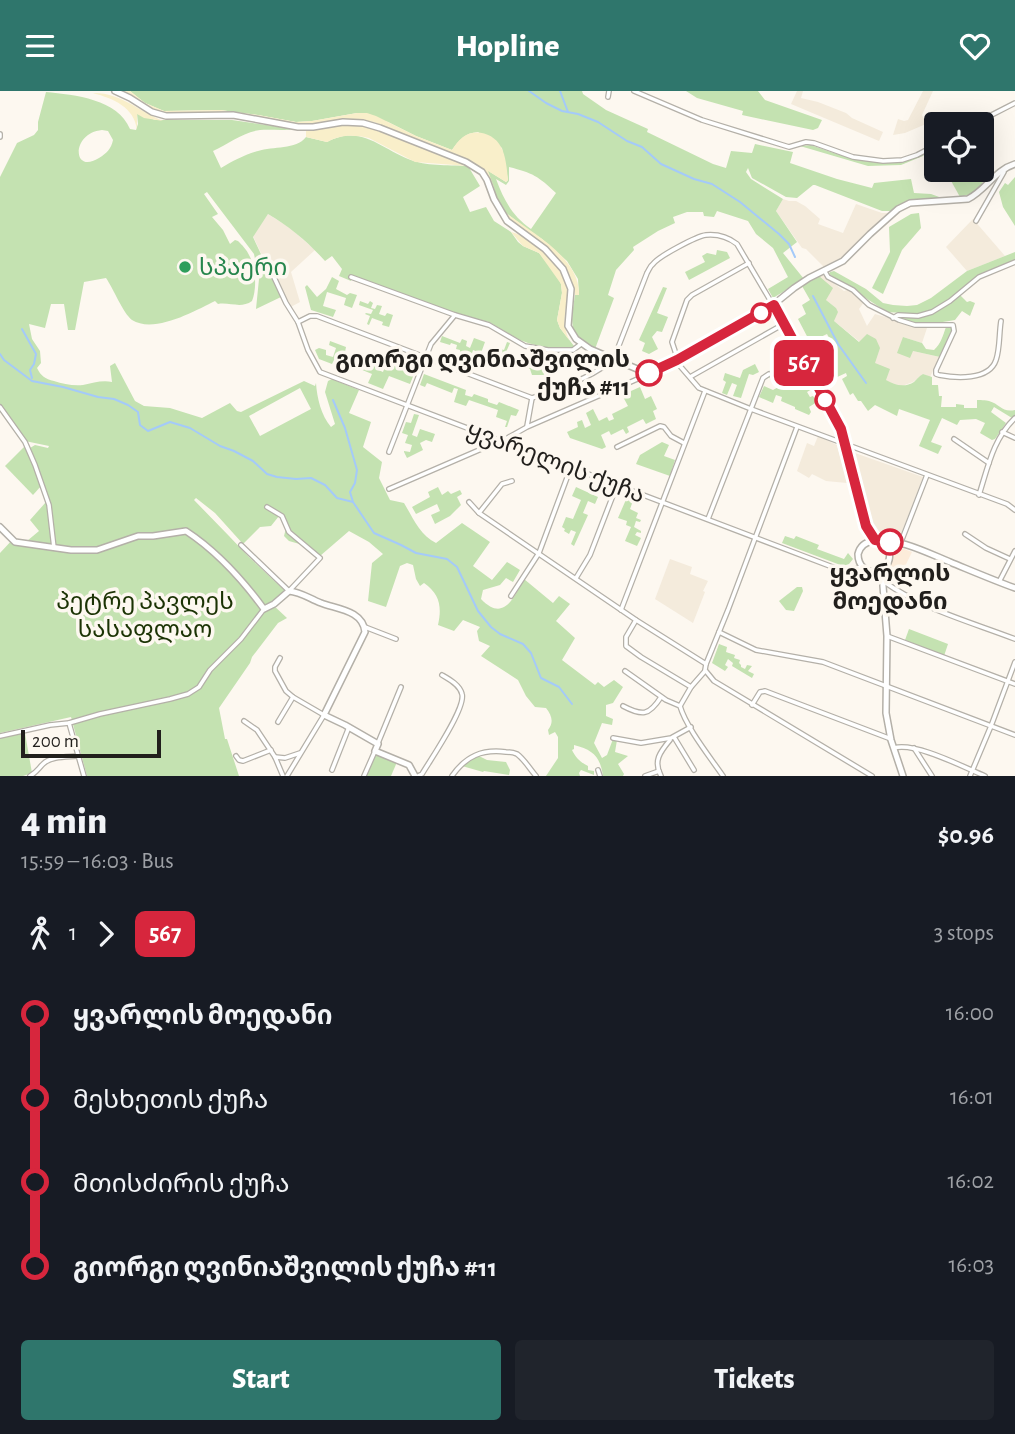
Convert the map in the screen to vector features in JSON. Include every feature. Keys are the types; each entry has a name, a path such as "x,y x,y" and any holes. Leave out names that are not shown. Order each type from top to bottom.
{"street":[{"path":"115,91 152,112 166,116 233,115 298,127 343,122 363,123 466,162 482,172 507,221 545,249 563,269 571,289 568,326 573,335 581,344 649,373"},
{"path":"608,97 609,91"},
{"path":"634,91 702,120 789,147 806,142 814,143 871,161 902,160 924,151"},
{"path":"994,114 1015,103"},
{"path":"389,489 502,441 527,427 677,360 774,305 794,288 843,261 898,209 910,203 968,199 977,195 996,174 1015,164"},
{"path":"976,222 1007,166"},
{"path":"298,322 310,316 317,316 532,397 593,374 614,358 653,264 701,236 732,240 774,305 838,423 866,526 866,543"},
{"name":"ყვარელის ქუჩა","path":"266,260 320,372 843,571"},
{"path":"893,318 898,315 918,316 932,312 979,277 1015,262"},
{"path":"749,263 690,297 673,337 672,342 680,366 699,387 845,445 1007,504 1015,510"},
{"path":"824,270 828,277 853,290 869,305 893,318 915,325 953,325 954,331 936,372 954,378 983,373 994,365 1001,321"},
{"path":"351,277 489,325 525,346 573,350 581,344"},
{"path":"389,452 425,356 431,344 455,315"},
{"path":"690,377 783,324"},
{"path":"708,519 764,378 769,375"},
{"path":"621,610 705,391"},
{"path":"527,427 532,397"},
{"path":"0,407 25,442 35,465 49,505 54,548"},
{"path":"979,495 996,442 1015,418"},
{"path":"617,447 660,426 684,443"},
{"path":"680,706 705,670 797,426"},
{"path":"1002,432 1015,438"},
{"path":"954,439 989,463"},
{"path":"511,596 539,553 571,467"},
{"path":"889,552 901,544 927,475"},
{"path":"479,513 502,484 512,481"},
{"path":"576,578 590,555 617,485"},
{"path":"469,502 479,513 636,620 706,664"},
{"path":"0,736 170,699 188,694 199,687 210,670 252,626 264,609 289,591 320,558 289,532 282,516 267,507"},
{"path":"866,526 889,552 889,562 883,569 872,572"},
{"path":"0,527 15,542 54,548 97,550 138,536 186,531 204,543 226,564 264,609"},
{"path":"965,534 1010,559"},
{"path":"1015,588 901,544 878,540 866,543 859,550 858,560 862,567 872,572 883,584 927,606 1015,639"},
{"path":"241,545 289,591 351,613 363,622 365,627 365,632 324,715 285,776 257,730 244,721"},
{"path":"999,582 1015,551"},
{"path":"843,571 858,560"},
{"path":"843,571 862,567"},
{"path":"883,569 887,636 886,713 891,740 903,776"},
{"path":"636,620 625,637 626,646 691,687"},
{"path":"365,627 396,639"},
{"path":"719,632 756,650 823,662 1015,735"},
{"path":"887,636 1015,684"},
{"path":"280,658 275,671 286,691 378,744"},
{"path":"971,773 1015,662"},
{"path":"705,670 714,681 872,776"},
{"path":"625,671 661,697 680,706 723,776"},
{"path":"375,751 409,765 420,775 454,721 463,700 462,692 442,675"},
{"path":"364,776 401,687"},
{"path":"752,705 760,692 765,691 891,740"},
{"path":"278,722 293,697"},
{"path":"622,706 634,712 649,711 661,697"},
{"path":"69,723 84,776"},
{"path":"332,770 349,727"},
{"path":"645,776 660,774 657,759 662,748 673,737 691,727"},
{"path":"613,738 641,743 673,737"},
{"path":"673,737 694,770"},
{"path":"894,748 914,748 971,773 985,776"},
{"path":"914,748 932,776"},
{"path":"236,756 243,761 271,750"},
{"path":"452,776 458,767 482,751 494,750 516,754 536,776"},
{"path":"275,757 285,758 301,753"},
{"path":"32,776 40,771 44,763 78,755"},
{"path":"598,770 600,776"},
{"path":"858,776 866,772"}],"shaded area":[{"path":"797,91 803,91 801,98 846,113 883,132 879,141 791,104"},
{"path":"923,91 933,91 922,115 924,125 893,135 898,119 908,120"},
{"path":"783,199 805,206 820,219 818,224 843,233 856,204 882,213 891,213 840,260 824,267 802,248 776,211"},
{"path":"268,214 290,228 315,250 291,272 300,302 287,309 253,236"},
{"path":"973,219 1005,256 967,271 946,247"},
{"path":"823,275 844,291 850,289 864,302 859,309 867,326 875,314 909,326 927,328 922,343 903,337 913,351 940,357 930,377 923,374 902,386 889,383 860,342 834,321 836,308 826,300 819,276"},
{"path":"818,436 837,445 847,483 826,481 812,474 809,478 797,471 807,443 814,446"},
{"path":"855,453 923,477 899,539 872,529 852,456"},
{"path":"898,549 912,552 896,585 887,579 886,575"},
{"path":"670,559 692,567 690,574 708,581 693,623 655,599"}],"green space":[{"path":"130,91 582,91 606,110 648,129 647,132 726,168 731,151 752,153 755,144 793,152 790,163 837,179 872,188 874,183 911,179 914,193 942,198 911,201 893,211 882,211 815,185 797,198 786,197 752,178 748,168 746,172 751,179 783,199 776,211 797,242 783,253 804,279 773,298 768,289 788,277 773,248 756,234 748,221 717,211 714,217 704,216 703,212 687,212 673,217 675,223 633,247 634,250 616,270 608,295 614,298 595,349 580,339 573,327 575,295 579,295 578,279 567,261 501,209 487,170 506,182 508,180 502,148 478,132 463,138 452,150 388,122 357,113 296,122 220,110 164,111 145,103","holes":["509,167 535,176 556,193 531,229 509,207 496,179 506,185 509,181"]},
{"path":"686,91 758,91 765,100 822,120 818,128 813,130 742,115 743,111 697,98"},
{"name":"პეტრე პავლეს სასაფლაო","path":"46,92 82,97 106,105 124,119 130,129 136,130 137,113 155,120 232,120 294,129 248,133 213,151 221,168 248,154 290,146 306,137 327,142 351,136 362,137 419,163 468,166 480,186 463,197 470,212 486,207 494,221 511,232 523,246 539,253 557,275 562,293 557,320 574,346 571,348 543,347 528,343 489,322 455,314 352,276 351,281 339,276 342,269 332,256 325,261 298,235 268,214 253,237 281,297 256,309 259,279 254,254 207,192 204,194 218,214 212,217 230,244 238,241 251,260 255,278 252,301 240,305 218,304 215,301 163,323 141,324 129,317 106,278 84,282 75,330 68,330 64,304 51,304 45,328 29,324 32,339 40,351 41,363 37,368 48,379 68,385 83,385 112,382 110,366 115,363 135,401 144,406 170,408 202,418 230,403 241,412 304,381 315,386 316,383 320,406 331,427 335,424 325,392 328,381 332,379 359,390 349,413 371,422 363,447 382,462 379,478 390,500 404,503 421,531 436,543 462,523 490,542 473,566 492,580 507,562 520,570 513,582 506,578 500,585 483,590 481,599 496,609 502,608 512,600 524,579 553,603 559,596 570,604 556,621 575,638 562,660 595,685 598,682 604,687 614,680 623,687 613,703 606,705 606,716 613,719 612,725 602,723 594,743 602,758 607,755 613,739 617,740 615,752 628,756 618,764 623,776 603,776 600,763 594,755 574,745 572,750 575,755 588,766 588,770 594,771 594,775 581,770 580,776 546,776 558,758 558,737 555,732 549,735 552,719 548,711 546,708 535,707 518,680 481,656 490,646 479,641 477,631 480,627 463,620 454,631 438,625 440,607 437,596 424,583 420,586 413,565 407,563 400,566 386,607 368,601 372,563 383,554 369,542 349,531 320,556 303,545 289,541 284,536 287,524 279,516 271,526 260,527 243,544 215,513 196,498 194,500 284,590 272,604 287,618 278,623 252,657 219,708 225,739 239,776 87,776 71,717 0,733 0,553 14,538 27,541 39,531 30,520 46,502 53,544 56,543 50,504 30,448 35,445 49,446 25,441 0,405 0,177 17,143 34,135 38,130","holes":["108,131 113,140 110,148 99,158 90,162 84,161 80,157 80,145 92,133","300,388 311,409 260,436 249,416"]},
{"path":"811,145 844,156 888,163 924,155 901,165 868,166 800,146"},
{"path":"1015,177 1015,226 1003,207 999,192 1005,183 1008,185"},
{"path":"952,182 982,182 971,194 960,197"},
{"path":"919,213 921,228 902,250 883,294 872,288 890,252 889,227 911,214"},
{"path":"717,250 727,252 730,258 689,280 685,272 705,262 702,256 707,253 716,255"},
{"path":"1015,252 1015,261 982,273 945,303 918,314 887,312 829,274 834,271 866,289 883,303 917,305 967,271"},
{"path":"819,276 833,288 826,300 838,312 834,321 859,342 867,334 876,339 880,348 875,363 890,369 886,380 907,385 923,374 932,377 932,385 938,385 939,396 942,396 941,407 956,407 956,404 964,405 964,408 977,408 977,400 986,400 1004,409 1015,410 1015,416 1012,418 994,407 991,412 1006,423 992,440 980,433 985,423 976,419 960,420 957,425 942,418 931,442 942,446 938,454 919,446 930,420 899,409 897,416 875,405 868,411 853,393 850,395 842,379 847,376 846,373 835,378 833,373 837,370 830,358 837,354 827,334 810,342 798,319 806,314 802,305 810,300 802,286"},
{"path":"332,277 339,281 336,289 347,295 357,295 352,308 344,305 346,298 327,292 323,306 336,310 333,317 311,310 305,287 307,285 317,297 326,289"},
{"path":"663,287 667,288 657,313 668,317 662,332 657,331 652,337 658,349 649,354 642,351 645,343 639,340"},
{"path":"960,295 967,302 975,303 970,316 962,311 955,320 932,323 918,323 896,317 923,316 945,306"},
{"path":"360,301 368,304 370,301 373,303 371,308 375,309 377,305 382,306 379,314 393,315 389,327 372,318 369,325 367,324 370,316 365,314 371,314 373,310 359,305"},
{"path":"951,326 953,329 940,357 913,351 910,358 897,353 903,337 922,343 926,349 934,350 946,327"},
{"path":"442,336 460,343 462,339 467,341 466,346 470,348 474,338 485,342 481,353 473,350 471,357 460,353 460,350 456,349 457,345 440,342"},
{"path":"330,341 346,347 345,352 360,358 362,353 373,358 372,362 377,364 376,369 383,372 386,363 409,369 409,372 414,374 410,384 389,376 383,389 368,383 372,374 355,367 356,364 336,356 332,364 319,359 315,350 319,348 326,350 326,355 333,357 336,348 329,345"},
{"path":"507,342 510,343 503,359 510,362 512,356 532,364 547,366 552,364 554,355 563,352 566,367 545,375 532,375 530,369 515,363 511,370 499,365 503,356 493,352 495,347 504,350"},
{"path":"755,364 759,372 749,374 741,398 733,396 737,385 732,383 727,395 722,393 726,382 723,380 725,373 740,378 743,370"},
{"path":"783,369 787,382 797,377 800,382 807,378 812,389 807,392 817,402 809,407 809,415 781,401 782,397 776,395 773,403 759,397 764,386 773,390 782,385 779,380 773,383 769,377"},
{"path":"424,374 466,390 465,395 472,397 474,394 488,399 488,402 497,405 499,402 519,410 516,416 511,415 505,427 507,421 496,417 498,410 469,400 466,406 454,402 458,389 454,388 452,393 427,383 425,387 420,385"},
{"path":"640,387 645,399 651,396 657,409 653,411 656,419 646,424 643,419 627,427 629,432 626,434 623,429 611,435 609,431 601,435 606,447 602,449 570,438 567,432 578,427 577,422 582,420 585,428 591,425 586,413 593,409 599,421 607,417 609,421 614,419 612,414 628,406 622,395"},
{"path":"414,414 419,415 412,435 417,437 420,429 435,434 432,442 426,440 420,443 423,450 407,458 404,451 410,452 412,445 405,443 408,435 402,433 406,422 411,423"},
{"path":"662,442 669,445 664,456 675,460 670,476 636,464 640,455"},
{"path":"25,446 41,486 33,495 5,466"},
{"path":"438,487 442,495 448,491 451,494 460,490 462,494 457,497 461,505 450,516 435,524 431,515 440,511 437,504 416,514 412,507 430,497 428,492"},
{"path":"576,487 598,497 595,504 588,501 583,513 588,515 574,546 571,544 576,532 571,530 569,534 562,527 566,517 573,519 581,500 572,496"},
{"path":"628,495 634,498 630,509 638,513 636,518 641,520 636,521 634,527 641,531 635,535 641,538 637,546 625,541 631,527 626,525 627,521 618,518"},
{"path":"785,536 794,539 796,536 819,545 817,549 844,559 848,553 853,559 843,566 782,543"},
{"path":"797,587 802,587 803,591 794,611 786,610 779,601"},
{"path":"909,629 948,644 944,656 905,640"},
{"path":"719,644 727,647 726,652 740,660 741,667 745,669 747,665 752,666 748,671 754,674 752,678 732,666 733,663 728,659 725,671 712,663"},
{"path":"25,733 32,773 23,776 0,776 0,738"},
{"path":"376,755 397,762 391,776 366,776"},
{"path":"477,755 487,760 506,762 509,775 462,766"}],"sand":[{"path":"123,91 130,91 145,103 164,111 220,110 296,122 367,113 452,150 468,134 484,133 494,138 501,147 508,180 506,182 488,171 496,197 487,175 478,166 374,122 350,119 306,125 234,114 157,112"},
{"path":"93,93 120,99 163,121 137,114 137,130 132,115 122,105"},
{"path":"346,124 368,127 468,166 415,162 364,137 343,136 327,142 306,137 306,130"},
{"path":"501,209 562,256 577,281 579,295 575,295 566,270 555,255 512,222"},
{"path":"511,232 538,246 554,262 565,281 565,320 569,340 557,320 561,284 539,253 523,246"}],"waterway":[{"path":"529,91 562,111 598,122 627,141 642,147 661,164 712,184 740,202 779,234 789,244 795,257"},
{"path":"560,91 568,112"},
{"path":"813,296 838,344 866,383"},
{"path":"22,329 36,354 30,370 32,378"},
{"path":"0,354 32,381 114,399 128,405 138,412 140,425 148,431 170,422 190,428 253,461 267,474 296,479 311,478 325,485 337,498 353,502 374,533 416,553 447,559 457,567 478,611 491,627 523,644 531,653 541,678 559,687 572,704"},
{"path":"333,400 345,428 357,470 350,492 353,502"}],"bus line":[{"name":"567","path":"649,373 774,305 841,429 866,526 875,540 890,542"}],"place":[{"name":"სპაერი","path":"185,267"},
{"name":"გიორგი ღვინიაშვილის ქუჩა #11","path":"649,373"},
{"name":"ყვარლის მოედანი","path":"890,542"}]}
